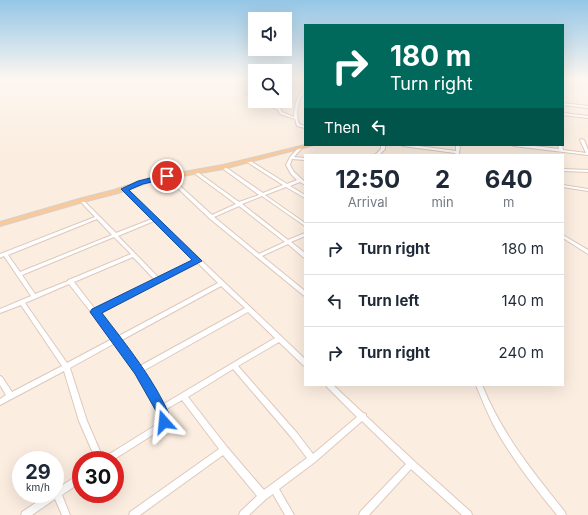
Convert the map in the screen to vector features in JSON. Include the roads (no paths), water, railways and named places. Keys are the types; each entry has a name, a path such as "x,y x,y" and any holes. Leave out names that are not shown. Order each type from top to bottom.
{"main road":[{"path":"0,224 124,189 140,182 223,167 307,146"}],"street":[{"path":"298,103 295,118 298,125 304,127"},
{"path":"564,104 588,106"},
{"path":"278,109 281,113 295,118"},
{"path":"564,114 588,117"},
{"path":"525,146 588,154 582,140"},
{"path":"378,154 383,149 383,146"},
{"path":"409,146 457,153"},
{"path":"560,146 561,151"},
{"path":"300,148 291,158 288,165 289,169 304,183"},
{"path":"291,158 304,159"},
{"path":"248,161 285,186 304,196"},
{"path":"223,167 304,224"},
{"path":"564,170 588,171"},
{"path":"196,172 304,255"},
{"path":"167,176 211,217 260,255 304,293"},
{"path":"211,217 262,194 300,180"},
{"path":"564,186 588,190"},
{"path":"124,189 304,362"},
{"path":"81,200 158,280"},
{"path":"34,296 19,274 2,255 98,218"},
{"path":"19,274 155,220"},
{"path":"260,255 304,234"},
{"path":"564,237 588,252"},
{"path":"0,311 134,255"},
{"path":"95,312 198,261"},
{"path":"70,281 139,370 165,418 159,427 120,451"},
{"path":"0,402 222,283"},
{"path":"22,302 66,366 83,421 96,451"},
{"path":"139,370 248,309"},
{"path":"161,409 184,397 279,339"},
{"path":"234,366 294,435 312,459"},
{"path":"0,378 10,396"},
{"path":"330,386 363,416 411,464 468,515"},
{"path":"480,386 484,399 524,465 562,515"},
{"path":"184,397 224,450 263,496"},
{"path":"243,515 263,496 312,459 363,416"},
{"path":"133,515 224,450"},
{"path":"363,515 411,464"},
{"path":"274,488 290,515"},
{"path":"25,515 42,503"},
{"path":"61,503 66,515"}]}
